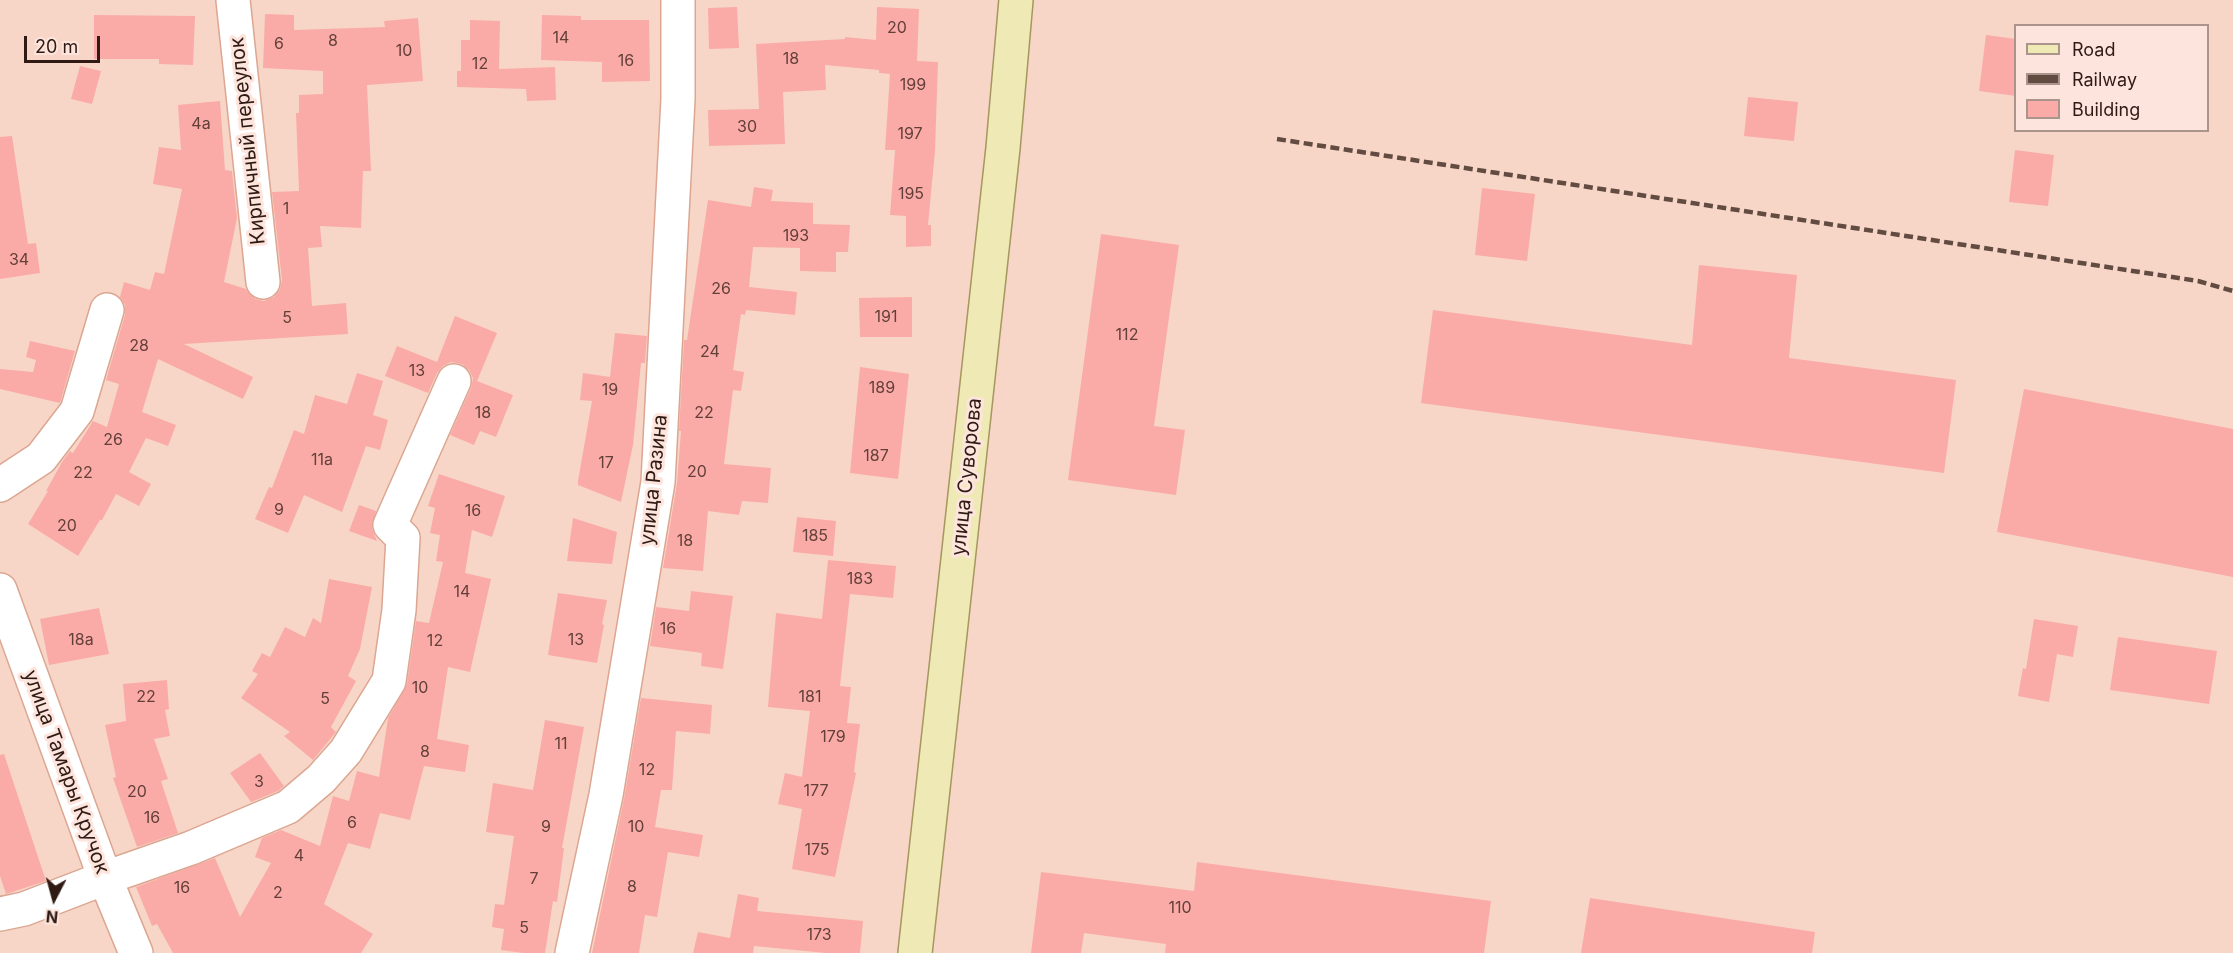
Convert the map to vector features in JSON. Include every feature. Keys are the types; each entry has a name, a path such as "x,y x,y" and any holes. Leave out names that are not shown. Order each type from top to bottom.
{"main road":[{"name":"улица Суворова","path":"915,953 1003,148 1016,0"}],"street":[{"name":"Кирпичный переулок","path":"232,0 263,282"},
{"name":"улица Разина","path":"572,953 606,795 658,483 678,99 678,0"},
{"path":"0,485 41,458 76,411 107,310"},
{"path":"0,914 24,909 191,848 288,807 321,779 346,751 389,681 399,610 403,538 390,525 454,381"},
{"name":"улица Тамары Кручок","path":"0,590 105,878 136,953"}],"building":[{"path":"737,7 739,48 709,49 708,8"},
{"path":"877,7 919,9 917,61 938,62 935,151 928,225 931,225 931,246 906,247 906,216 890,215 895,150 885,150 890,74 879,73 879,70 825,65 826,90 783,92 785,144 709,146 708,110 759,109 756,44 845,39 845,37 876,40"},
{"path":"265,14 294,15 294,30 385,27 384,21 418,18 423,81 367,85 371,171 363,171 361,228 320,226 322,247 308,248 312,306 346,303 348,334 184,344 253,377 243,399 158,359 142,412 176,425 168,446 146,438 129,472 151,484 139,506 116,494 78,556 28,524 62,462 70,451 73,453 93,421 107,427 119,384 106,380 125,315 125,305 120,297 124,282 150,290 155,272 164,274 182,189 153,184 159,147 181,150 178,105 220,101 225,170 232,171 237,218 224,282 246,289 255,299 264,301 274,297 280,289 282,280 272,192 299,191 296,113 299,113 299,95 323,94 323,71 263,68"},
{"path":"94,15 195,16 193,65 159,64 159,59 94,59"},
{"path":"542,15 581,16 581,20 649,20 650,81 602,82 602,62 541,60"},
{"path":"470,20 500,21 499,69 555,67 556,100 527,101 526,89 457,87 457,71 461,71 461,40 470,40"},
{"path":"1986,35 2014,39 2014,96 1979,91"},
{"path":"80,66 101,71 92,104 71,99"},
{"path":"1748,97 1798,102 1794,141 1744,136"},
{"path":"12,136 28,244 36,243 40,273 0,279 0,137"},
{"path":"2015,150 2054,155 2048,206 2009,202"},
{"path":"754,187 773,190 771,201 813,203 813,224 850,225 848,252 836,252 836,272 800,271 800,248 753,247 749,287 797,292 795,315 746,310 745,315 741,314 733,370 744,372 741,391 733,390 724,464 771,468 768,503 742,501 739,515 708,511 703,571 663,568 677,483 684,340 687,340 708,200 751,207"},
{"path":"1482,188 1535,194 1527,261 1475,255"},
{"path":"1101,234 1179,245 1154,426 1185,430 1176,495 1068,480"},
{"path":"1699,265 1797,275 1789,358 1956,380 1944,473 1421,403 1433,310 1692,345"},
{"path":"912,297 912,337 860,337 859,298"},
{"path":"455,316 497,333 477,381 513,395 496,437 480,431 474,445 450,435 471,388 473,378 462,364 451,362 443,366 437,373 428,393 385,376 397,346 437,362"},
{"path":"615,333 647,336 645,363 641,363 633,445 621,502 578,485 592,401 580,400 583,373 610,377"},
{"path":"30,341 75,351 60,403 0,389 0,369 33,372 36,360 26,357"},
{"path":"860,367 909,374 898,479 850,473"},
{"path":"357,373 383,381 373,415 388,420 380,450 366,446 342,512 304,495 288,533 255,519 269,487 272,488 294,430 304,434 315,395 347,404"},
{"path":"2024,389 2233,429 2233,577 1997,532"},
{"path":"439,474 505,496 492,537 472,530 465,573 491,579 470,672 448,667 437,739 469,745 465,772 424,766 410,820 380,813 370,849 348,843 324,904 373,934 361,953 173,953 157,924 152,926 136,887 215,858 240,917 271,863 255,857 262,838 281,830 320,846 333,796 349,801 357,771 379,777 388,718 407,684 416,621 429,623 443,562 436,561 440,535 430,533 435,508 428,506"},
{"path":"359,505 376,511 372,528 377,541 349,531"},
{"path":"797,517 836,521 833,556 793,552"},
{"path":"573,518 617,532 612,564 567,561"},
{"path":"828,560 896,566 893,598 850,594 840,686 851,687 847,723 860,724 854,772 856,773 835,877 792,869 802,809 778,804 785,773 802,777 810,711 768,707 776,613 822,619"},
{"path":"329,579 372,587 360,649 348,676 356,681 331,727 336,732 313,760 284,736 290,732 241,698 258,674 252,671 262,653 270,657 285,627 305,637 313,618 321,623"},
{"path":"691,591 733,596 723,669 701,666 702,653 650,646 656,607 689,611"},
{"path":"558,593 607,600 597,663 548,655"},
{"path":"99,608 109,654 49,665 40,619"},
{"path":"2034,619 2078,626 2073,657 2057,654 2049,702 2018,696 2023,668 2026,669"},
{"path":"2118,637 2217,651 2209,704 2110,690"},
{"path":"167,680 169,709 165,710 170,736 154,739 168,779 161,781 178,833 137,847 113,778 116,777 105,725 126,721 123,684"},
{"path":"641,698 712,705 710,734 676,731 672,790 661,790 655,827 703,835 699,857 668,852 657,917 645,915 639,953 592,953 624,799"},
{"path":"545,720 584,727 562,848 564,848 557,902 553,901 545,953 501,950 504,929 492,927 495,904 504,905 514,836 486,832 493,783 533,790"},
{"path":"260,753 284,786 278,791 251,802 230,773"},
{"path":"4,754 46,881 6,894 0,876 0,755"},
{"path":"1197,862 1491,901 1484,953 1165,953 1166,944 1084,933 1081,953 1031,953 1041,872 1194,891"},
{"path":"738,894 759,898 757,911 863,921 860,953 826,953 754,946 753,953 693,953 698,932 730,938"},
{"path":"1590,898 1815,932 1812,953 1581,953"}],"railway":[{"path":"1277,139 2198,281 2233,291"}]}
